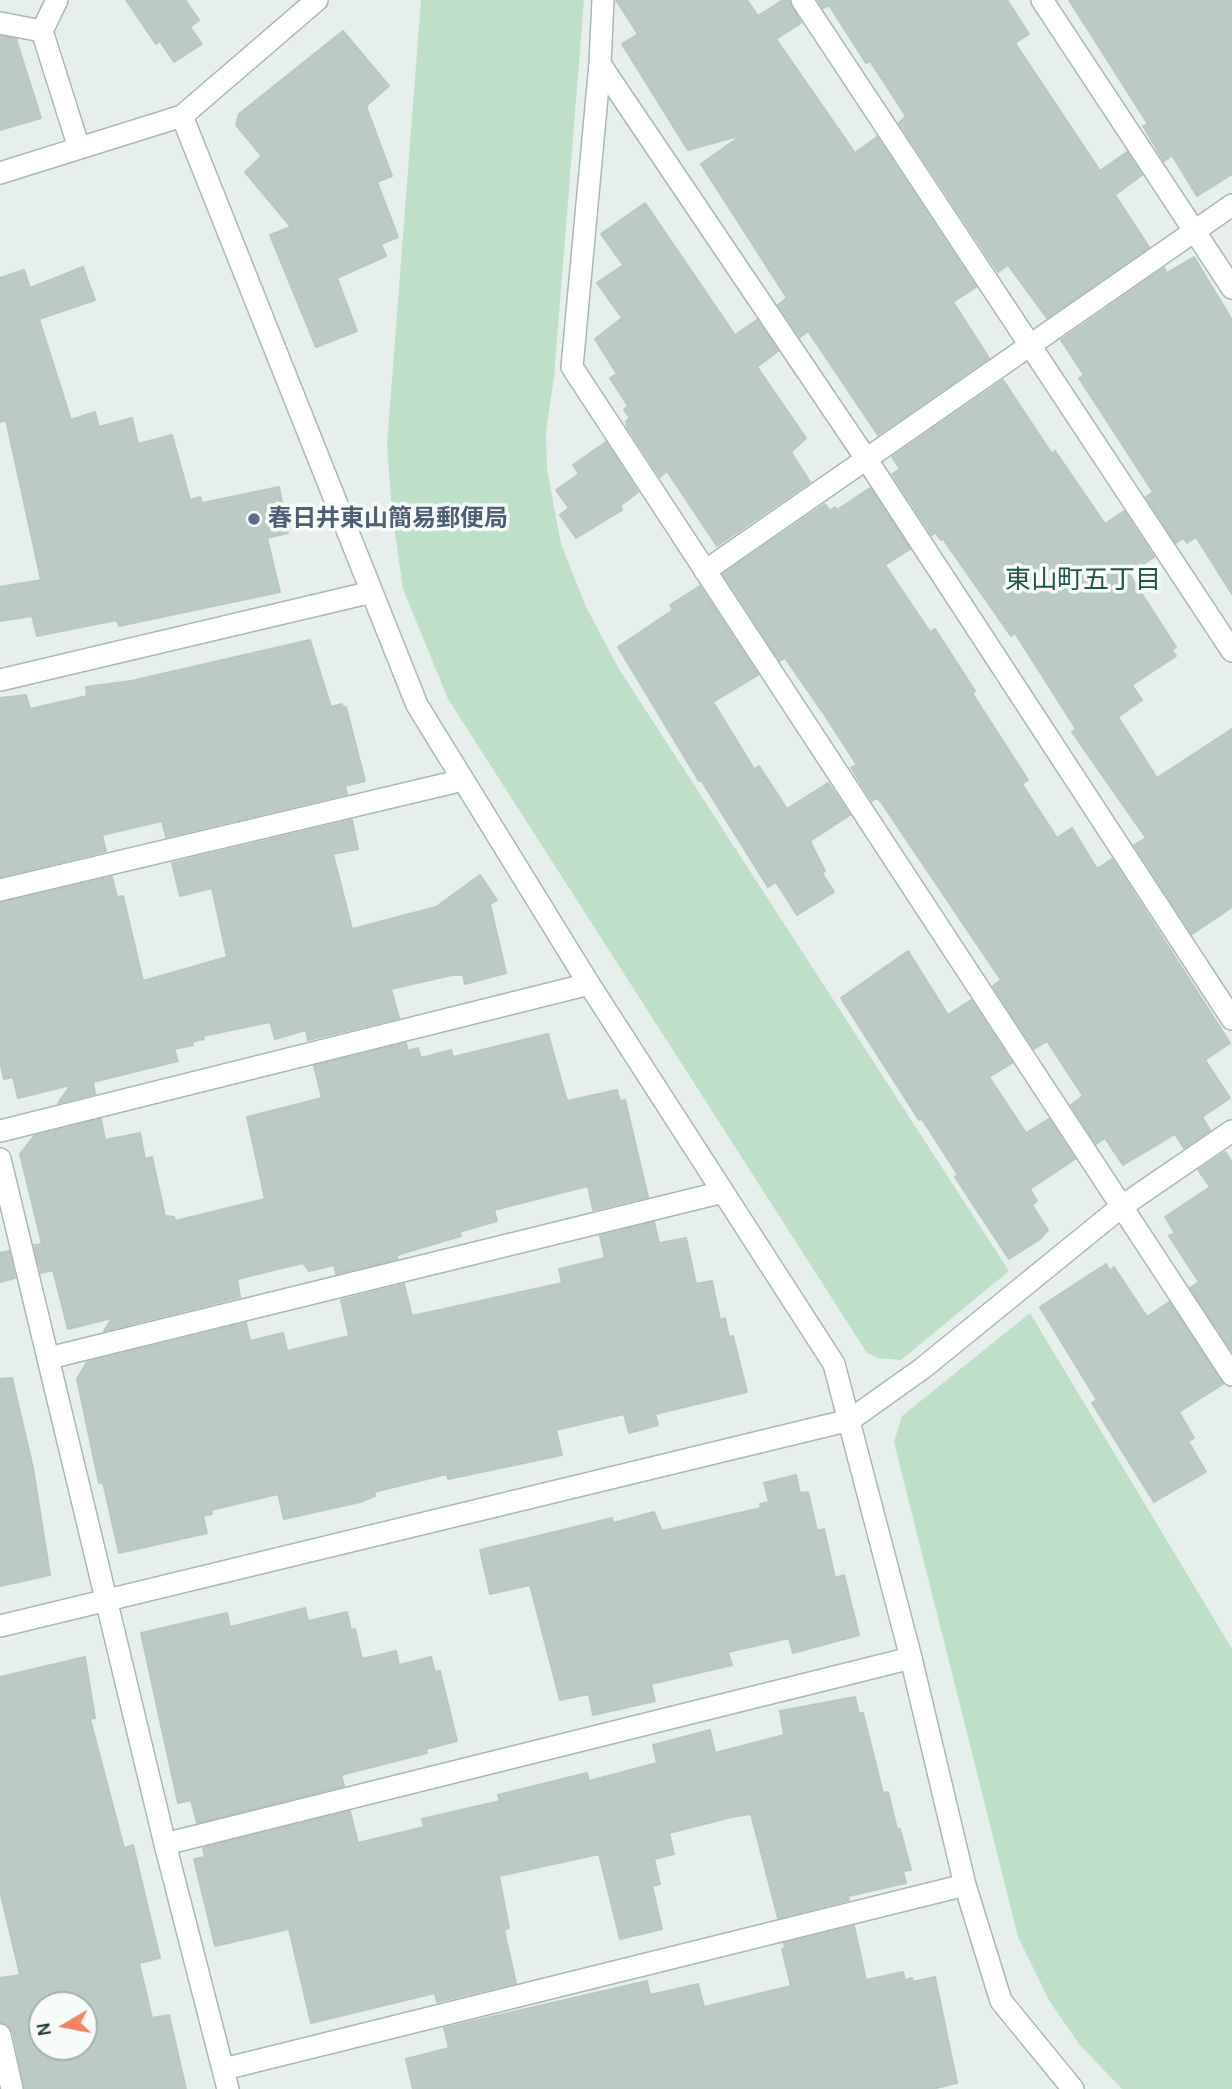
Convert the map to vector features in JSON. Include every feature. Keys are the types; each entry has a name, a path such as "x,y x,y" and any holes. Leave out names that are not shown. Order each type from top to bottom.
{"street":[{"path":"57,0 41,31 79,148"},
{"path":"0,173 182,116 317,0"},
{"path":"603,0 600,64 572,367 1232,1375"},
{"path":"802,0 1232,652"},
{"path":"1042,0 1232,288"},
{"path":"0,23 41,31"},
{"path":"600,64 867,460 1232,1020"},
{"path":"182,116 417,705 589,984 834,1364 911,1658 965,1885 1001,2001 1073,2089"},
{"path":"705,571 867,460 1028,344 1232,205"},
{"path":"0,680 372,592"},
{"path":"0,890 463,780"},
{"path":"0,1131 589,984"},
{"path":"0,1626 850,1420 923,1368 1121,1207 1232,1131"},
{"path":"0,1159 165,1844 226,2079 965,1885"},
{"path":"50,1358 723,1192"},
{"path":"165,1844 911,1658"},
{"path":"0,2035 12,2089"}],"green space":[{"path":"421,0 584,0 554,377 546,431 547,469 561,544 586,607 619,669 1009,1271 901,1360 879,1358 867,1353 448,699 403,589 392,512 387,445"},
{"path":"1030,1313 1232,1649 1232,2089 1122,2089 1080,2045 1050,2002 1018,1937 894,1442 902,1416"}],"building":[{"path":"126,0 185,0 199,20 190,27 202,44 174,62 160,41 156,44"},
{"path":"616,0 747,0 758,16 783,0 789,0 801,23 776,39 855,153 877,137 976,287 953,302 989,358 878,435 808,331 800,337 778,305 787,298 701,164 742,135 688,150 622,44 638,34"},
{"path":"818,0 1007,0 1029,34 1015,43 1100,171 1127,152 1142,175 1115,195 1149,247 1047,318 1008,265 998,272 899,123 906,116 870,61 866,63 829,5 823,8"},
{"path":"1069,0 1232,0 1232,174 1197,196 1172,155 1164,161 1143,126 1148,124"},
{"path":"343,31 389,86 366,106 392,176 377,182 398,237 381,244 386,256 337,278 357,331 316,347 270,235 291,227 245,172 262,156 236,125 239,114"},
{"path":"0,36 16,39 41,118 0,130"},
{"path":"645,203 735,335 757,320 778,351 757,367 806,438 791,452 810,482 717,546 667,471 660,477 627,427 626,421 630,418 624,410 628,406 610,378 617,374 595,339 622,318 597,283 623,265 601,234"},
{"path":"1194,257 1232,320 1232,594 1196,537 1187,543 1183,538 1176,543 1146,497 1153,492 1079,378 1084,375 1061,340 1164,268 1167,273"},
{"path":"83,267 95,300 39,319 71,420 95,412 99,427 132,418 138,444 172,435 190,500 200,497 202,503 279,487 288,533 267,538 280,592 119,626 117,620 37,636 32,616 0,621 0,587 41,580 6,420 0,422 0,278 24,270 30,288"},
{"path":"1003,380 1052,454 1055,451 1105,524 1124,511 1154,557 1129,574 1176,647 1172,650 1176,656 1132,685 1142,700 1118,717 1157,778 1232,729 1232,907 1192,934 1134,845 1146,838 1072,732 1076,729 1015,633 1011,636 943,539 935,532 932,535 892,474 900,469 892,457"},
{"path":"606,442 638,492 620,506 622,510 576,538 560,515 569,508 556,490 579,474 573,465"},
{"path":"870,488 910,549 885,565 930,632 935,629 975,691 972,693 1028,780 1022,784 1057,838 1072,828 1097,869 1112,859 1230,1043 1205,1060 1230,1098 1202,1117 1210,1130 1184,1148 1175,1134 1123,1165 1105,1138 1096,1144 1071,1105 1083,1096 1047,1041 1034,1049 993,986 1001,980 881,802 877,798 872,801 851,768 857,765 826,717 785,658 780,661 723,574 825,504 830,511 835,507 837,510"},
{"path":"700,586 758,675 713,702 754,769 759,766 787,809 828,783 850,815 810,841 825,871 822,873 834,892 797,915 776,882 768,887 701,780 699,781 618,647 673,610 670,605"},
{"path":"310,640 331,707 342,704 343,708 346,707 365,781 345,786 347,794 166,837 162,821 102,835 106,851 0,877 0,698 26,695 30,709 87,696 86,687 131,681"},
{"path":"352,820 358,849 333,854 352,929 436,907 480,875 497,900 490,904 506,973 465,984 463,975 452,975 391,989 399,1018 308,1040 306,1030 275,1039 270,1022 203,1036 204,1039 192,1042 193,1045 174,1049 178,1061 93,1082 95,1094 58,1103 71,1085 18,1098 13,1077 4,1079 0,1061 0,903 112,877 117,897 123,896 143,981 227,957 212,888 180,896 172,863"},
{"path":"908,951 948,1015 971,1000 1012,1063 989,1077 1026,1133 1049,1119 1075,1159 1030,1189 1037,1201 1032,1205 1048,1230 1040,1239 1009,1259 955,1177 958,1175 922,1119 919,1120 841,998"},
{"path":"548,1034 567,1101 617,1090 620,1101 625,1100 648,1197 593,1210 588,1186 494,1210 497,1221 459,1232 461,1236 397,1255 398,1259 336,1274 334,1265 309,1271 303,1263 237,1279 240,1297 104,1331 112,1318 68,1329 53,1270 41,1273 34,1245 42,1244 20,1154 34,1136 101,1119 105,1140 140,1133 145,1159 152,1157 165,1216 174,1217 175,1221 265,1199 247,1117 322,1098 314,1066 406,1043 408,1051 418,1048 421,1058 451,1050 453,1057"},
{"path":"1225,1152 1232,1162 1232,1351 1190,1288 1199,1282 1169,1236 1175,1233 1165,1217 1210,1187 1198,1170"},
{"path":"654,1222 659,1243 686,1238 696,1284 712,1281 720,1320 725,1318 729,1337 733,1336 747,1392 655,1414 658,1425 629,1433 624,1414 556,1430 562,1455 448,1479 447,1474 374,1492 375,1496 360,1502 284,1519 278,1494 211,1510 212,1514 203,1516 207,1533 119,1553 103,1482 99,1483 77,1379 87,1362 246,1323 250,1341 283,1333 287,1351 349,1336 341,1300 404,1284 412,1316 562,1283 559,1269 605,1258 600,1236"},
{"path":"9,1251 15,1278 0,1282 0,1253"},
{"path":"1106,1264 1110,1271 1114,1267 1147,1317 1169,1302 1223,1384 1179,1412 1194,1438 1188,1441 1206,1472 1154,1502 1092,1403 1097,1400 1040,1307"},
{"path":"12,1378 33,1468 50,1575 0,1586 0,1379"},
{"path":"796,1475 800,1493 808,1492 817,1531 824,1529 835,1578 844,1575 859,1635 793,1653 789,1638 728,1652 732,1665 651,1684 655,1701 593,1715 589,1694 560,1700 530,1585 490,1594 480,1550 612,1518 613,1523 654,1512 662,1531 761,1508 760,1504 769,1502 764,1483"},
{"path":"305,1608 308,1621 347,1612 351,1630 355,1629 362,1659 396,1651 399,1665 431,1657 435,1672 440,1671 457,1741 426,1749 427,1753 341,1775 344,1786 197,1823 191,1800 178,1803 141,1633 227,1613 230,1627"},
{"path":"85,1657 95,1718 90,1719 124,1848 133,1845 160,1958 139,1963 152,2018 169,2015 186,2089 25,2089 13,2032 9,2026 0,2022 0,1978 20,1975 0,1891 0,1677"},
{"path":"855,1697 859,1714 863,1713 883,1793 888,1792 897,1829 900,1829 911,1870 903,1871 906,1883 848,1896 849,1900 778,1918 751,1814 732,1817 669,1833 674,1854 654,1859 660,1884 652,1886 662,1929 620,1939 599,1854 499,1876 509,1928 504,1930 516,1983 437,2002 435,1993 311,2023 289,1929 215,1946 194,1859 205,1857 203,1848 350,1811 358,1843 424,1827 422,1819 500,1801 498,1795 587,1773 589,1781 657,1763 653,1745 710,1730 715,1753 784,1735 780,1711"},
{"path":"854,1926 866,1980 903,1972 905,1980 912,1978 913,1982 935,1977 957,2083 932,2089 413,2089 406,2059 449,2048 444,2028 647,1981 650,1995 698,1984 704,2007 791,1986 782,1949 785,1948 784,1943"}],"place":[{"name":"春日井東山簡易郵便局","path":"254,519"}],"district":[{"name":"東山町五丁目","path":"1083,581"}]}
